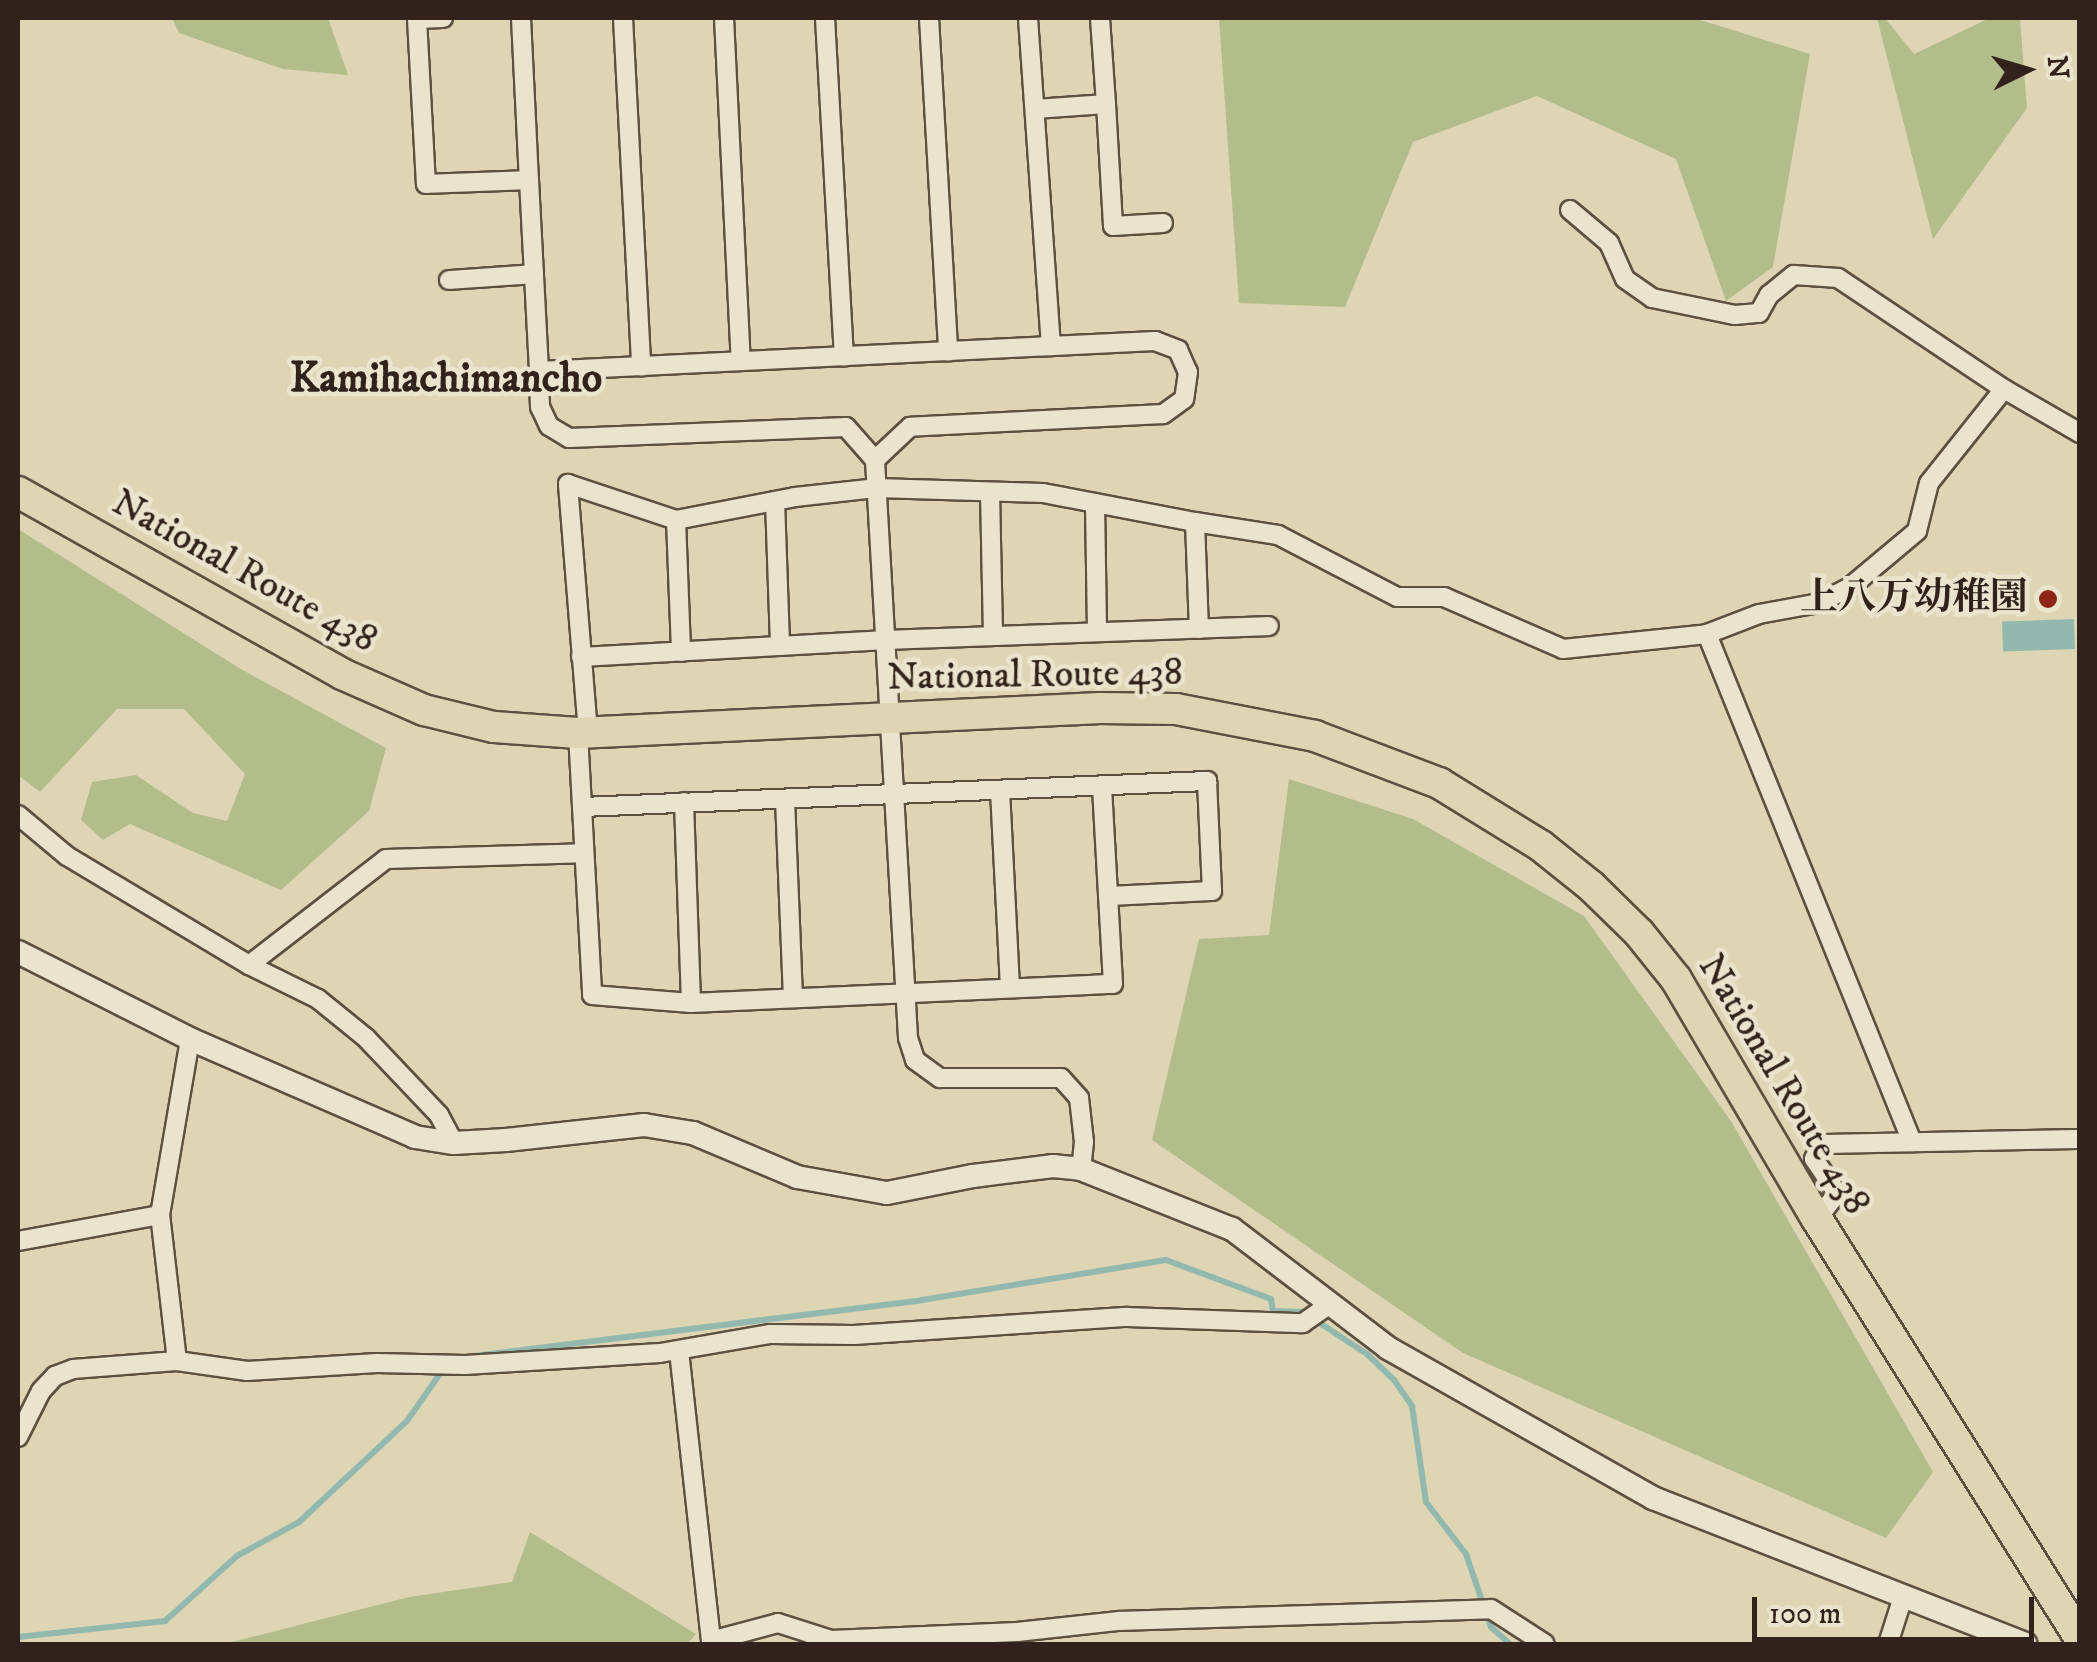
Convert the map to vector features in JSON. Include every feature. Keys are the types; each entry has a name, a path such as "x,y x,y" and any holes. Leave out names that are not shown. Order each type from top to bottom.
{"highway":[{"name":"National Route 438","path":"18,492 288,646 387,695 424,710 494,727 583,733 1100,708 1176,709 1315,736 1438,783 1540,846 1640,933 1711,1036 1817,1220 2080,1638"}],"street":[{"path":"443,18 418,18 426,184 529,180"},
{"path":"521,18 540,407 549,426 569,438 846,427 875,460 908,1038 915,1060 926,1072 940,1078 1042,1075 1061,1078 1072,1086 1083,1128 1081,1169"},
{"path":"624,18 641,366"},
{"path":"724,18 741,362"},
{"path":"825,18 844,356"},
{"path":"929,18 948,351"},
{"path":"1028,18 1051,346"},
{"path":"1100,18 1114,226 1163,223"},
{"path":"1035,109 1106,104"},
{"path":"1570,210 1609,244 1626,279 1652,298 1735,315 1759,313 1769,295 1794,274 1838,278 2004,389 2080,433"},
{"path":"450,280 534,274"},
{"path":"539,372 1155,341 1178,350 1188,372 1184,399 1162,414 910,427 875,460"},
{"path":"1102,786 1114,984 691,1003 592,995 582,806 581,657 568,484 676,520 775,501 876,488 1043,493 1278,536 1397,597 1444,597 1563,649 1707,634 1758,614 1819,604 1849,588 1917,531 1929,483 2004,389"},
{"path":"990,492 993,636"},
{"path":"775,501 780,646"},
{"path":"1095,503 1098,632"},
{"path":"676,520 681,652"},
{"path":"1195,522 1200,629"},
{"path":"581,657 887,640 1269,626"},
{"path":"1707,634 1912,1142"},
{"path":"582,806 1207,781 1212,892 1108,896"},
{"path":"1000,790 1010,988"},
{"path":"785,799 794,998"},
{"path":"684,802 691,1003"},
{"path":"18,815 67,856 249,964 318,999 366,1038 404,1083 439,1115 454,1143"},
{"path":"249,964 386,858 584,853"},
{"path":"18,952 190,1039 415,1137 454,1143 644,1125 693,1133 797,1177 887,1193 1053,1166 1081,1169 1232,1229 1320,1313 1638,1490 2025,1644"},
{"path":"177,1361 160,1215 190,1039"},
{"path":"1817,1220 1837,1194 1814,1159 1821,1144 2080,1139"},
{"path":"18,1241 160,1215"},
{"path":"18,1437 41,1390 55,1376 73,1369 177,1361 247,1371 448,1365 679,1351 770,1334 854,1335 1127,1316 1283,1324 1320,1313"},
{"path":"679,1351 712,1641 778,1623 831,1640 1017,1632 1119,1622 1483,1610 1545,1644"},
{"path":"1888,1644 1902,1596"}],"green space":[{"path":"172,18 328,18 348,75 283,69 179,33"},
{"path":"1219,18 1694,18 1810,54 1773,267 1726,301 1676,159 1537,96 1413,142 1345,307 1239,303"},
{"path":"1877,18 1885,18 1914,54 1990,18 2020,18 2027,108 1933,239"},
{"path":"18,529 239,668 386,748 369,811 281,890 130,824 103,840 81,820 92,782 136,775 193,813 227,821 245,774 184,709 117,709 40,792 18,775"},
{"path":"1289,779 1413,819 1584,916 1731,1121 1933,1472 1886,1538 1463,1353 1152,1140 1199,939 1269,935"},
{"path":"530,1532 696,1634 687,1644 224,1644 409,1597 512,1582"}],"water":[{"path":"2074,619 2075,649 2003,651 2002,622"}],"waterway":[{"path":"458,1358 922,1300 1166,1260 1271,1299 1273,1311 1303,1312 1367,1354 1394,1380 1412,1406 1426,1502 1466,1554 1491,1627 1510,1644"},
{"path":"18,1637 165,1621 237,1556 299,1522 407,1421 444,1368"}],"place":[{"name":"上八万幼稚園","path":"2048,599"}],"district":[{"name":"Kamihachimancho","path":"446,379"}]}
